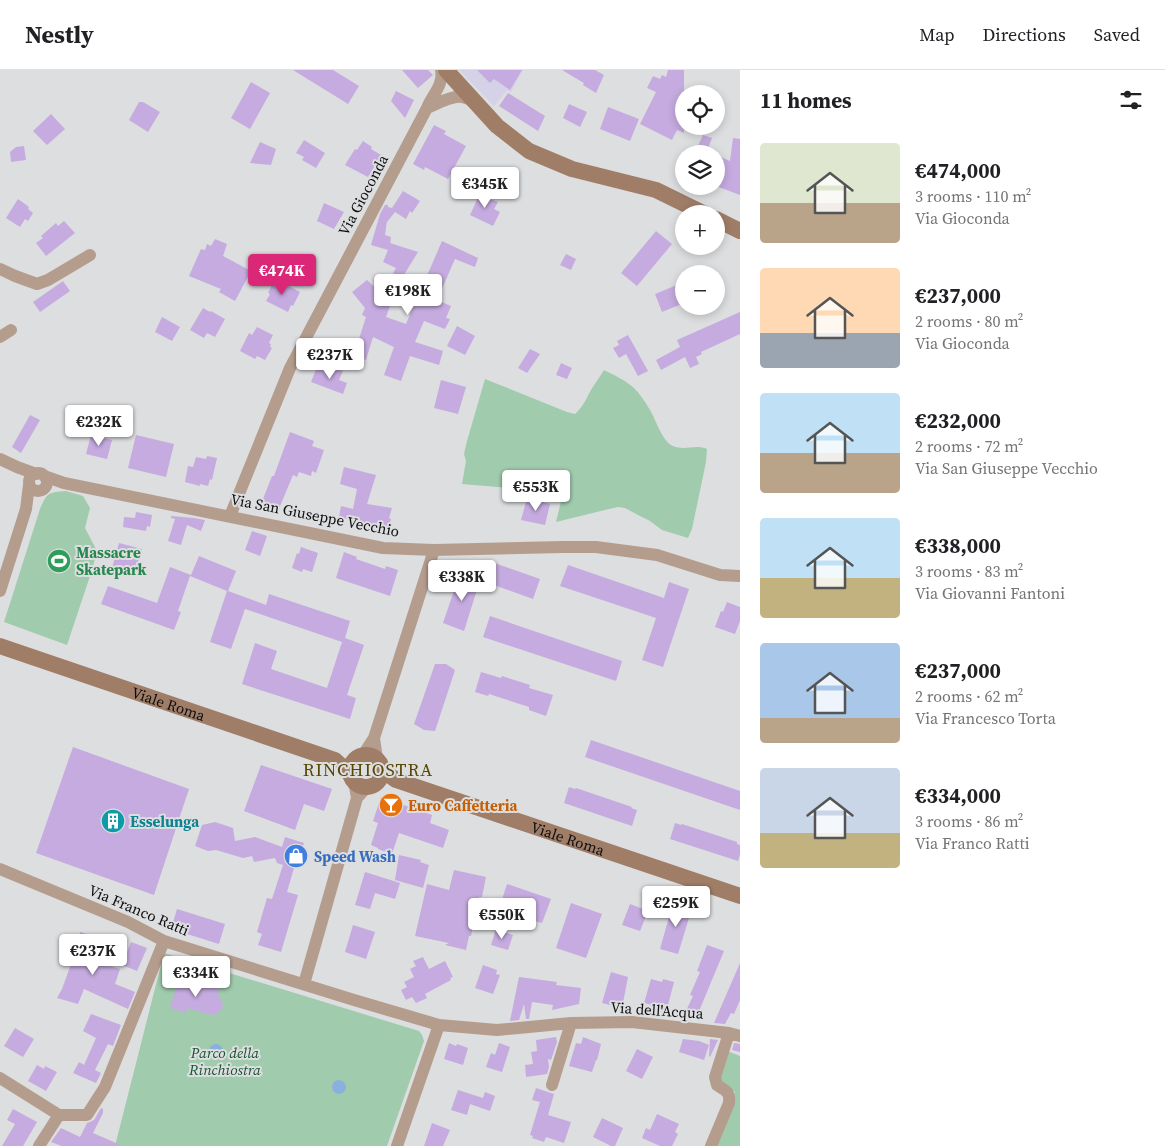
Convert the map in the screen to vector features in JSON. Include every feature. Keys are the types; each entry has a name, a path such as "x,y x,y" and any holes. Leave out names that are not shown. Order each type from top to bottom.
{"main road":[{"path":"446,70 497,126 529,151 572,169 656,190 687,205"},
{"path":"725,224 740,232"},
{"name":"Viale Roma","path":"0,646 335,760 365,773 396,780 740,896"}],"street":[{"name":"Via Gioconda","path":"230,516 290,368 430,99 440,85 441,70"},
{"path":"426,108 439,104 449,98 461,97 474,102"},
{"path":"0,269 37,284 48,280 90,255"},
{"path":"0,337 12,330"},
{"path":"0,458 17,467 37,482 26,509 0,591"},
{"name":"Via San Giuseppe Vecchio","path":"37,482 64,482 383,548 434,550 562,546 596,547 657,555 720,575 740,576"},
{"path":"304,984 374,738 434,550"},
{"name":"Via Franco Ratti","path":"0,869 128,922 164,941 439,1024"},
{"path":"0,1078 59,1115 87,1115 105,1087 164,941"},
{"name":"Via dell'Acqua","path":"439,1024 497,1030 571,1023 632,1022 735,1034"},
{"path":"552,1085 571,1023"},
{"path":"397,1146 439,1024"},
{"path":"711,1146 729,1103 730,1096 727,1091 717,1085 715,1077 735,1034"},
{"path":"39,1146 59,1115"}],"shaded area":[{"path":"459,70 523,70 511,92 507,90 494,106"}],"green space":[{"path":"604,370 631,385 636,390 647,404 662,435 669,443 681,448 699,447 707,449 692,529 688,538 662,530 650,521 625,508 618,507 556,522 566,481 513,483 511,488 462,484 466,461 464,454 485,379 575,414"},
{"name":"Massacre Skatepark","path":"66,491 83,496 90,508 85,528 97,551 67,645 4,622 42,504 49,494"},
{"name":"Parco della Rinchiostra","path":"164,953 419,1031 424,1041 387,1146 115,1146"},
{"path":"727,1051 740,1056 740,1146 713,1146 735,1092 719,1082"}],"water":[{"path":"216,1044 221,1046 223,1051 221,1056 216,1058 211,1056 209,1051 211,1046"},
{"path":"339,1080 344,1082 346,1087 344,1092 339,1094 334,1092 332,1087 334,1082"}],"building":[{"path":"293,70 333,70 359,86 348,104"},
{"path":"402,70 428,70 433,75 418,88"},
{"path":"477,70 522,70 510,90 494,79 490,83"},
{"path":"562,70 595,70 604,75 596,93 583,85 584,83"},
{"path":"668,70 684,70 684,85 675,85 675,134 672,140 640,124 656,92 647,88 653,76 660,79 662,75 666,77"},
{"path":"251,82 270,93 250,129 231,118"},
{"path":"396,91 414,100 405,118 391,101"},
{"path":"508,93 545,116 538,131 499,106"},
{"path":"139,102 143,102 160,112 148,132 129,120"},
{"path":"569,104 587,112 580,127 563,118"},
{"path":"608,107 639,119 630,141 600,129"},
{"path":"51,114 65,129 47,145 33,131"},
{"path":"434,125 446,131 444,134 466,146 448,179 425,167 424,170 413,164"},
{"path":"703,135 712,138 709,145 698,145"},
{"path":"733,138 740,139 740,195 725,189 725,159 730,161"},
{"path":"304,140 325,153 316,168 302,160 304,157 296,153"},
{"path":"363,141 381,155 368,177 345,165 355,149 357,150"},
{"path":"260,142 276,149 271,165 250,163"},
{"path":"24,146 26,160 11,162 10,152 16,147"},
{"path":"403,191 420,201 412,213 410,211 406,219 395,212 387,221 385,235 391,237 390,243 418,252 402,278 393,273 396,268 383,262 388,250 371,245 380,214 385,205 392,208"},
{"path":"481,191 491,196 490,199 498,202 494,209 500,212 493,226 470,215"},
{"path":"18,199 29,207 28,209 33,213 28,221 25,219 20,227 6,218"},
{"path":"324,203 344,212 334,229 317,221"},
{"path":"64,221 75,233 46,256 36,243 56,223 58,226"},
{"path":"656,231 672,244 637,286 621,273"},
{"path":"215,239 227,244 223,256 251,271 235,301 219,292 221,289 189,276 201,249 205,250 207,244 211,246"},
{"path":"442,241 478,258 475,267 455,259 437,300 451,306 446,318 450,319 445,329 424,321 415,342 443,351 439,365 410,356 401,381 384,375 394,347 373,337 366,360 346,354 350,343 357,345 366,317 362,315 365,308 352,292 367,280 381,293 393,297 386,317 406,324"},
{"path":"566,254 576,259 571,270 560,265"},
{"path":"275,279 300,292 288,312 266,301"},
{"path":"63,281 70,291 40,312 33,302"},
{"path":"675,286 675,307 662,312 655,294"},
{"path":"203,308 225,319 215,337 207,333 204,338 190,330"},
{"path":"740,312 740,334 701,352 702,354 696,357 699,364 690,368 685,357 661,370 656,360 680,347 677,340"},
{"path":"162,317 180,327 172,341 155,332"},
{"path":"457,326 475,336 465,355 447,346"},
{"path":"257,327 273,335 269,343 272,348 265,360 257,356 255,359 240,351 249,333 252,335"},
{"path":"628,335 648,371 638,376 626,354 619,358 613,348 619,345 617,341"},
{"path":"530,349 540,354 527,373 518,368"},
{"path":"561,363 572,368 567,379 556,375"},
{"path":"317,367 331,373 333,368 343,371 339,380 347,383 343,394 311,382"},
{"path":"441,380 466,387 458,414 434,408"},
{"path":"30,415 40,420 21,453 12,447"},
{"path":"290,432 314,441 312,446 324,450 316,473 312,471 311,476 299,472 297,477 293,475 278,511 261,504 272,476 274,476"},
{"path":"91,435 112,440 107,459 86,454"},
{"path":"136,435 174,444 166,477 128,468"},
{"path":"207,456 217,458 212,480 210,479 208,486 185,482 188,466 193,467 196,457 206,459"},
{"path":"344,467 376,475 367,504 392,508 388,529 339,517 341,506 353,509 357,489 340,484"},
{"path":"527,498 550,504 545,525 521,520"},
{"path":"136,512 152,515 150,527 147,526 146,531 123,527 124,517 135,518"},
{"path":"171,516 205,520 201,531 187,525 181,545 168,541 175,519 171,518"},
{"path":"252,531 267,536 260,556 245,550"},
{"path":"119,543 142,549 134,574 112,568"},
{"path":"301,547 318,553 312,572 303,569 302,572 292,568"},
{"path":"344,552 357,557 356,559 385,569 386,566 398,570 390,596 336,578"},
{"path":"199,556 236,571 228,591 266,605 269,594 350,621 345,638 364,645 347,695 356,698 350,719 242,684 255,643 277,651 271,669 327,688 342,642 245,609 231,649 210,642 227,591 190,576 178,611 181,612 174,630 101,604 108,586 157,603 170,567 191,575"},
{"path":"489,561 540,579 533,599 483,581"},
{"path":"568,565 664,598 669,582 689,589 663,667 642,660 656,618 560,586"},
{"path":"460,573 480,580 464,631 443,623"},
{"path":"727,602 740,607 740,621 735,634 715,627 721,611 723,612"},
{"path":"490,616 622,661 616,681 483,637"},
{"path":"435,664 446,664 455,670 435,731 424,730 414,724"},
{"path":"481,672 501,678 502,676 530,685 529,688 553,695 546,716 529,710 529,707 489,694 488,696 475,692"},
{"path":"591,740 740,791 740,810 585,757"},
{"name":"Esselunga","path":"73,747 189,789 154,895 36,853"},
{"path":"261,765 332,789 324,811 304,804 295,830 244,811"},
{"path":"569,787 637,810 632,826 564,803"},
{"path":"381,797 432,815 430,823 449,830 443,848 399,833 392,854 371,845 378,823 373,821"},
{"path":"215,822 233,828 235,841 255,837 282,847 285,837 304,843 287,892 298,895 281,952 258,945 262,934 257,932 267,898 272,899 283,865 277,863 275,858 254,862 252,856 243,858 216,850 208,851 195,846 202,825"},
{"path":"675,823 737,842 740,845 738,861 670,839"},
{"path":"399,855 421,860 420,862 429,865 423,888 395,880"},
{"path":"454,870 486,877 466,950 445,945 449,943 415,936 427,884 449,890"},
{"path":"365,872 400,883 395,899 375,893 370,909 355,905"},
{"path":"507,884 551,899 542,923 531,920 533,912 522,909 520,916 499,909"},
{"path":"671,902 692,908 678,954 660,949"},
{"path":"571,903 602,914 586,958 556,948"},
{"path":"630,904 648,911 640,931 622,925"},
{"path":"177,909 225,924 219,944 171,929"},
{"path":"353,925 375,932 366,959 345,952"},
{"path":"496,929 513,935 508,950 491,945"},
{"path":"80,932 102,939 94,961 120,969 115,984 135,992 128,1009 84,989 78,1004 57,998 80,939"},
{"path":"131,942 147,948 137,971 122,965"},
{"path":"707,945 724,951 697,1016 686,1011 693,996 690,995 700,972 697,971"},
{"path":"423,957 429,969 445,961 453,977 450,978 451,980 425,994 427,998 416,1003 412,997 406,1000 401,990 407,987 404,982 414,977 410,969 416,966 413,961"},
{"path":"740,963 740,1000 734,1014 731,1013 725,1024 714,1023"},
{"path":"483,965 497,970 496,974 500,975 493,994 475,988"},
{"path":"611,972 628,977 622,1008 602,1003"},
{"path":"179,977 219,989 218,996 223,1006 220,1012 212,1015 187,1008 186,1013 170,1008"},
{"path":"519,977 557,982 556,985 581,988 579,1004 552,1010 553,1005 532,1002 529,1019 526,1019 524,1004 519,1020 510,1021"},
{"path":"651,979 662,982 663,979 674,982 668,1005 657,1003 656,1006 644,1003"},
{"path":"91,1014 121,1025 113,1046 108,1044 95,1070 101,1073 96,1083 73,1073 79,1062 84,1065 96,1038 83,1031"},
{"path":"15,1028 34,1039 23,1057 4,1046"},
{"path":"556,1037 557,1042 551,1060 548,1059 549,1067 547,1074 526,1077 525,1065 533,1064 531,1052 537,1051 536,1040"},
{"path":"583,1037 601,1044 592,1072 569,1066 576,1043 581,1044"},
{"path":"683,1039 699,1041 709,1045 704,1060 679,1052"},
{"path":"710,1039 718,1040 710,1057 709,1056"},
{"path":"449,1043 468,1048 463,1065 444,1059"},
{"path":"499,1043 510,1047 502,1072 486,1067 491,1053 495,1055"},
{"path":"734,1043 740,1044 740,1052 732,1050"},
{"path":"637,1049 653,1057 642,1079 626,1071"},
{"path":"37,1065 44,1069 45,1066 57,1072 46,1091 28,1081"},
{"path":"536,1088 554,1094 548,1115 571,1122 564,1143 546,1137 544,1142 532,1138 533,1136 530,1135 540,1102 532,1100"},
{"path":"458,1090 483,1098 485,1092 495,1096 490,1111 470,1104 467,1115 451,1110"},
{"path":"101,1108 103,1113 93,1133 123,1146 62,1146 51,1142 61,1128 80,1137 87,1123 94,1120"},
{"path":"13,1109 37,1122 23,1146 2,1146 15,1124 7,1120"},
{"path":"657,1114 679,1124 675,1132 678,1134 672,1146 660,1146 642,1138 646,1128 650,1130"},
{"path":"602,1118 623,1128 615,1146 611,1146 593,1137"},
{"path":"432,1123 450,1130 443,1146 424,1146"}],"place":[{"name":"Massacre Skatepark","path":"59,561"},
{"name":"Euro Caffetteria","path":"391,805"},
{"name":"Esselunga","path":"113,821"},
{"name":"Speed Wash","path":"296,856"}],"district":[{"name":"RINCHIOSTRA","path":"368,769"}]}
